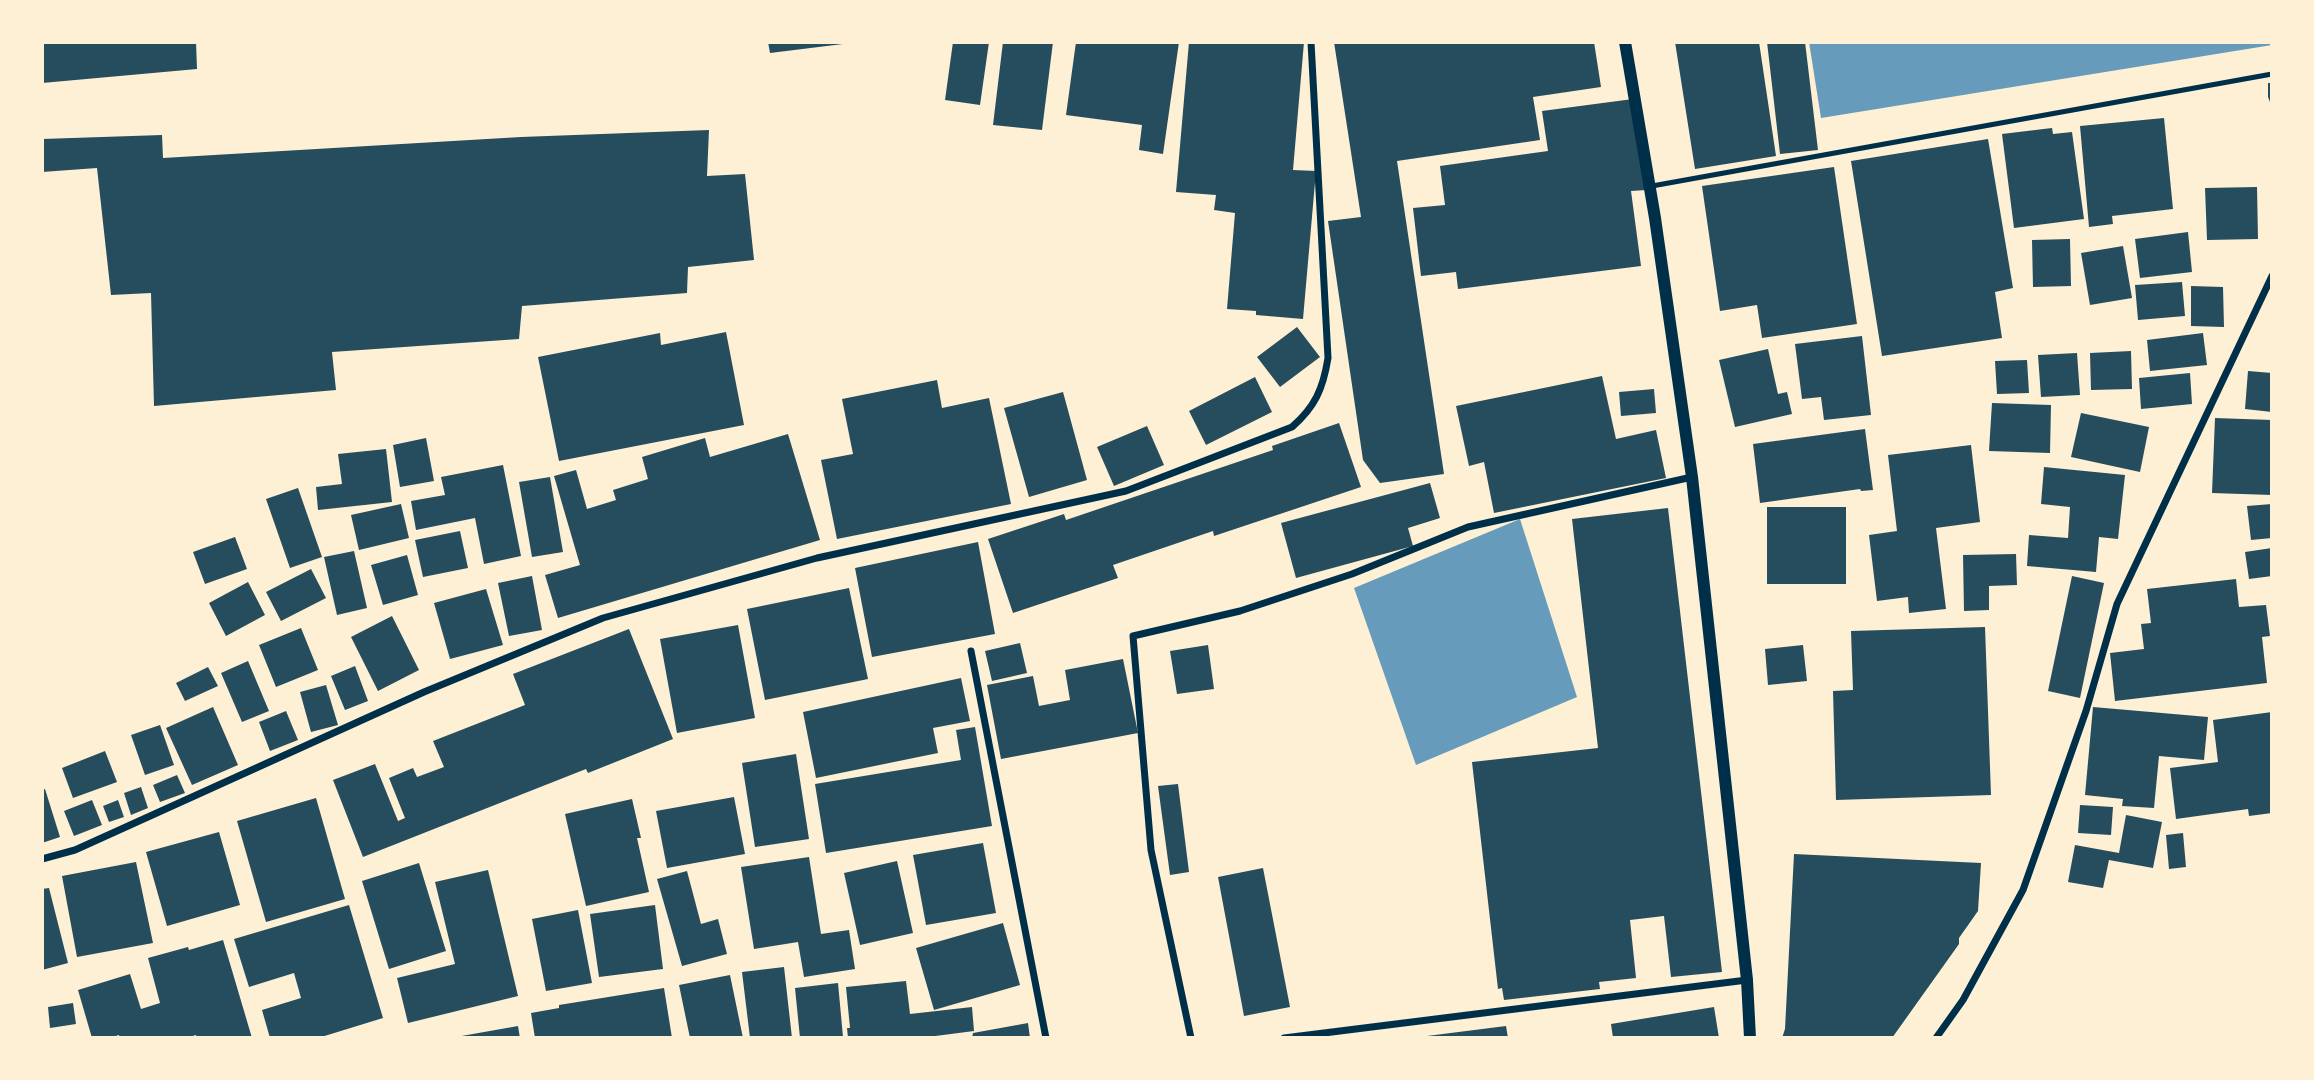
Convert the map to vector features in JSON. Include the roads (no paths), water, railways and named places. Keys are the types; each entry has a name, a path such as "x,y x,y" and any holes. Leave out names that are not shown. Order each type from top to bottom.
{"street":[{"path":"42,859 75,850 424,692 603,618 817,558 1126,491 1292,428 1304,416 1324,384 1328,358 1311,42"},
{"path":"1625,42 1650,186 1692,477 1747,980 1750,1038"},
{"path":"1936,1038 1962,1000 2023,890 2086,711 2117,604 2272,276"},
{"path":"1191,1038 1151,850 1133,636 1253,607 1352,574 1468,527 1692,477"},
{"path":"971,650 1046,1038"},
{"path":"1284,1038 1747,980"}],"lane":[{"path":"1650,186 2272,74"}],"water":[{"path":"1809,42 2272,42 2272,45 1821,118"},
{"path":"1520,519 1577,697 1416,765 1354,588"}]}
